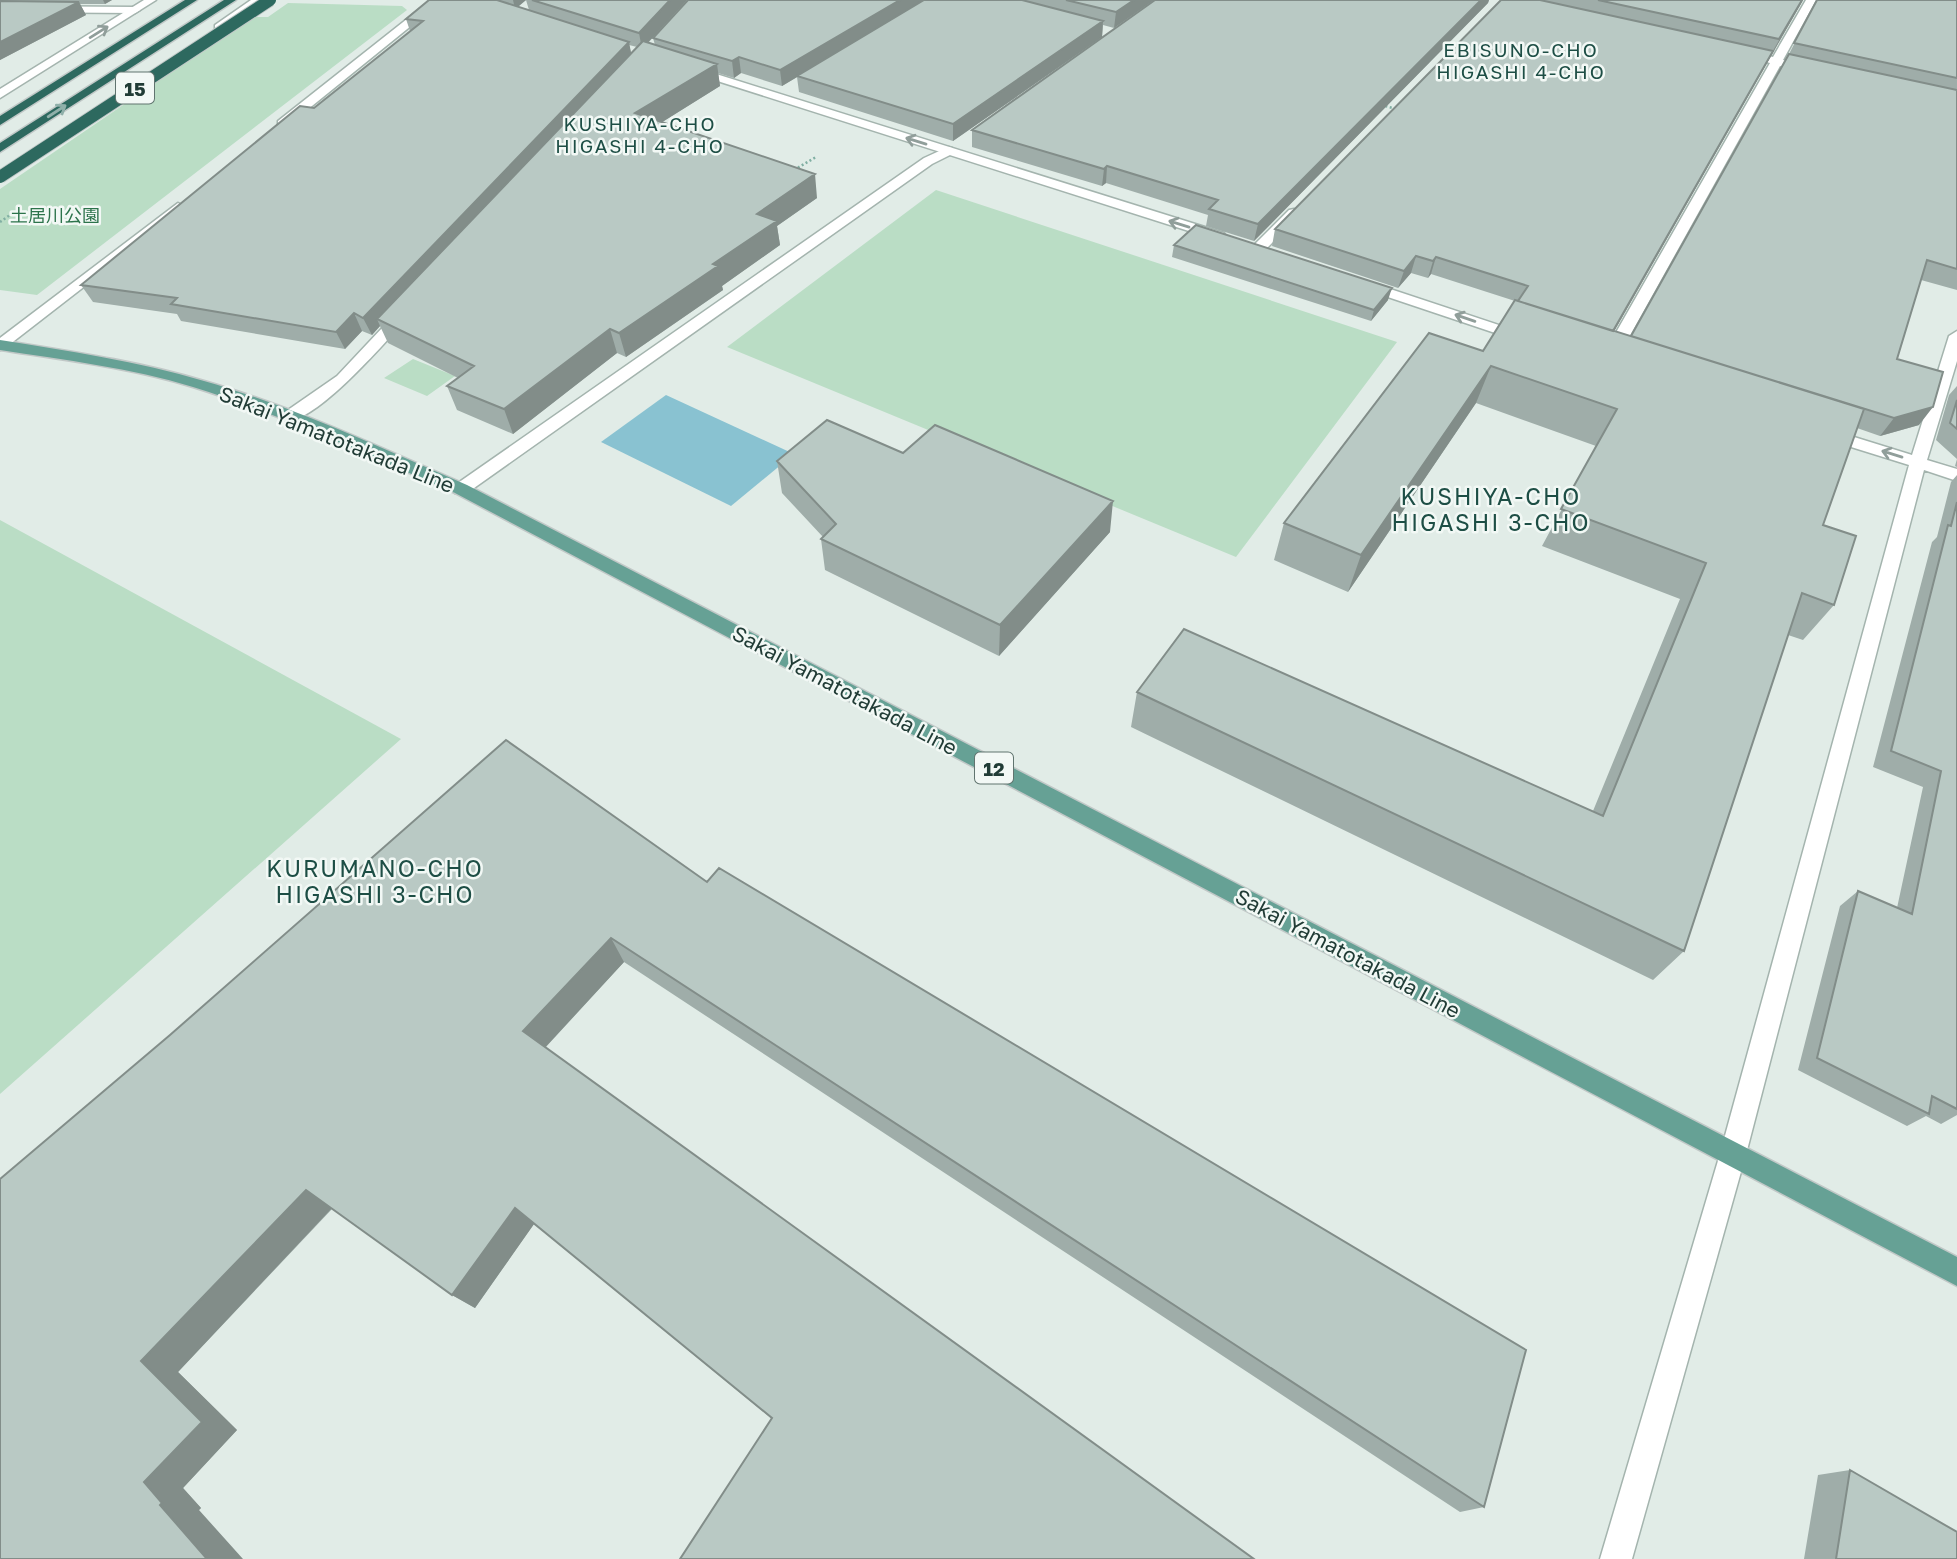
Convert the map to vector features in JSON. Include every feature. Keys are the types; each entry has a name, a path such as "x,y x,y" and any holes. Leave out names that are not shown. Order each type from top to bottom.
{"highway":[{"path":"0,121 192,0"},
{"name":"15","path":"0,148 231,0"},
{"name":"15","path":"0,178 270,0"}],"main road":[{"name":"Sakai Yamatotakada Line","path":"0,345 105,362 198,384 291,416 461,489 1957,1272"}],"street":[{"path":"0,94 151,0"},
{"path":"0,178 258,0"},
{"path":"268,135 438,0"},
{"path":"1605,365 1811,0"},
{"path":"0,9 135,10"},
{"path":"1724,50 1828,74"},
{"path":"685,67 782,94 948,151 1252,247 1305,202"},
{"path":"461,489 928,161 968,141"},
{"path":"0,345 184,202"},
{"path":"1348,279 1541,344"},
{"path":"291,416 343,379 419,298"},
{"path":"1616,1559 1733,1154 1918,462 1957,336"},
{"path":"1814,430 1957,475"}],"path":[{"path":"1373,103 1397,109"},
{"path":"787,174 817,157"}],"green space":[{"name":"土居川公園","path":"288,3 402,6 407,10 37,295 0,290 0,189 252,17 268,17"},
{"path":"936,190 1397,342 1236,557 727,347"},
{"path":"413,359 455,376 427,396 384,378"},
{"path":"0,520 401,739 0,1094"}],"water":[{"path":"666,395 794,454 731,506 601,442"}],"building":[{"path":"429,0 497,0 629,42 363,318 354,313 336,332 171,304 177,298 81,285 300,106 314,108 423,21 406,19"},
{"path":"532,0 670,0 639,33"},
{"path":"688,0 900,0 780,70 739,57 732,61 653,38"},
{"path":"924,0 1022,0 1103,21 953,124 797,76"},
{"path":"1066,0 1134,0 1116,12"},
{"path":"1155,0 1481,0 1258,224 1209,209 1218,200 1107,166 1104,169 972,130"},
{"path":"1501,0 1540,0 1773,51 1613,331 1518,301 1528,286 1436,257 1433,261 1416,256 1404,271 1275,229"},
{"path":"1598,0 1802,0 1779,39"},
{"path":"1817,0 1957,0 1957,78 1794,43"},
{"path":"0,1 79,2 0,42"},
{"path":"643,41 717,64 635,113 815,174 757,214 777,221 713,264 718,266 619,333 610,329 504,409 447,386 474,366 377,319"},
{"path":"1789,54 1957,90 1957,269 1927,260 1897,359 1943,372 1933,407 1894,418 1631,336"},
{"path":"1196,225 1392,288 1374,310 1174,245"},
{"path":"1515,300 1864,409 1823,525 1856,536 1834,605 1802,593 1684,951 1137,692 1184,629 1603,816 1706,563 1561,509 1617,409 1491,366 1361,555 1284,523 1429,333 1483,351"},
{"path":"1957,400 1957,429 1950,423"},
{"path":"827,420 903,453 935,425 1113,501 1000,625 821,539 836,524 777,461"},
{"path":"1957,502 1957,1109 1932,1096 1929,1114 1817,1058 1858,891 1912,914 1941,771 1891,751 1948,525 1951,526"},
{"path":"506,740 707,882 719,868 1526,1350 1484,1507 611,938 523,1031 1254,1559 680,1559 772,1418 515,1208 452,1295 306,1190 141,1361 202,1422 144,1482 162,1503 160,1505 207,1559 0,1559 0,1179 170,1035"},
{"path":"1850,1470 1957,1532 1957,1559 1836,1559"}],"district":[{"name":"EBISUNO-CHO HIGASHI 4-CHO","path":"1521,60"},
{"name":"KUSHIYA-CHO HIGASHI 4-CHO","path":"640,134"},
{"name":"KUSHIYA-CHO HIGASHI 3-CHO","path":"1491,509"},
{"name":"KURUMANO-CHO HIGASHI 3-CHO","path":"375,881"}]}
